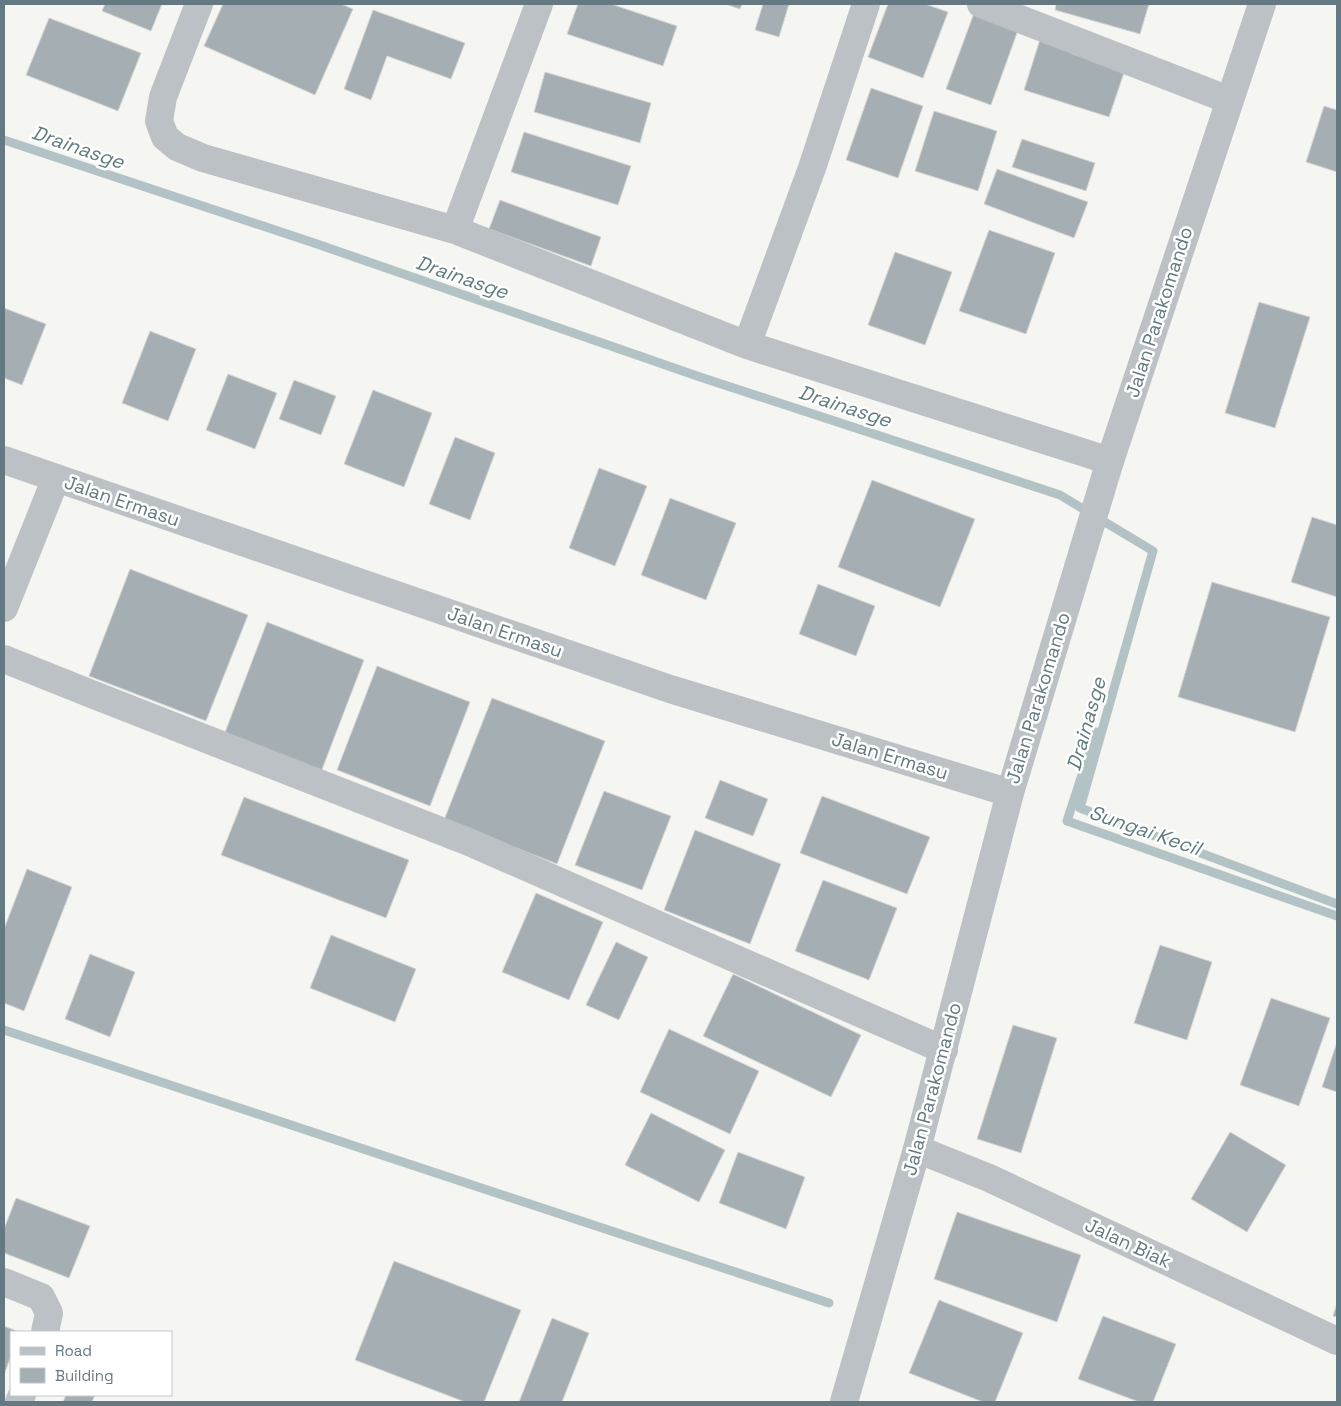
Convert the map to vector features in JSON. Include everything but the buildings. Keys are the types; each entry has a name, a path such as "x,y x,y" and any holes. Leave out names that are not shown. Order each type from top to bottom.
{"street":[{"path":"199,4 164,97 160,121 165,137 177,147 203,158 456,230 747,345 1110,461"},
{"path":"456,230 539,4"},
{"path":"747,345 812,168 866,4"},
{"path":"981,4 1229,100"},
{"name":"Jalan Parakomando","path":"844,1402 944,1050 1010,793 1110,461 1262,4"},
{"name":"Jalan Ermasu","path":"4,460 670,689 1010,793"},
{"path":"4,608 56,478"},
{"path":"4,659 470,842 944,1050"},
{"name":"Jalan Biak","path":"917,1149 989,1178 1337,1341"},
{"path":"4,1282 41,1297 49,1313 45,1331"}],"waterway":[{"name":"Drainasge","path":"4,140 317,244 700,377 1060,495 1153,551 1080,808 1337,904"},
{"name":"Sungai Kecil","path":"1096,732 1067,821 1337,916"},
{"path":"4,1030 829,1303"}]}
